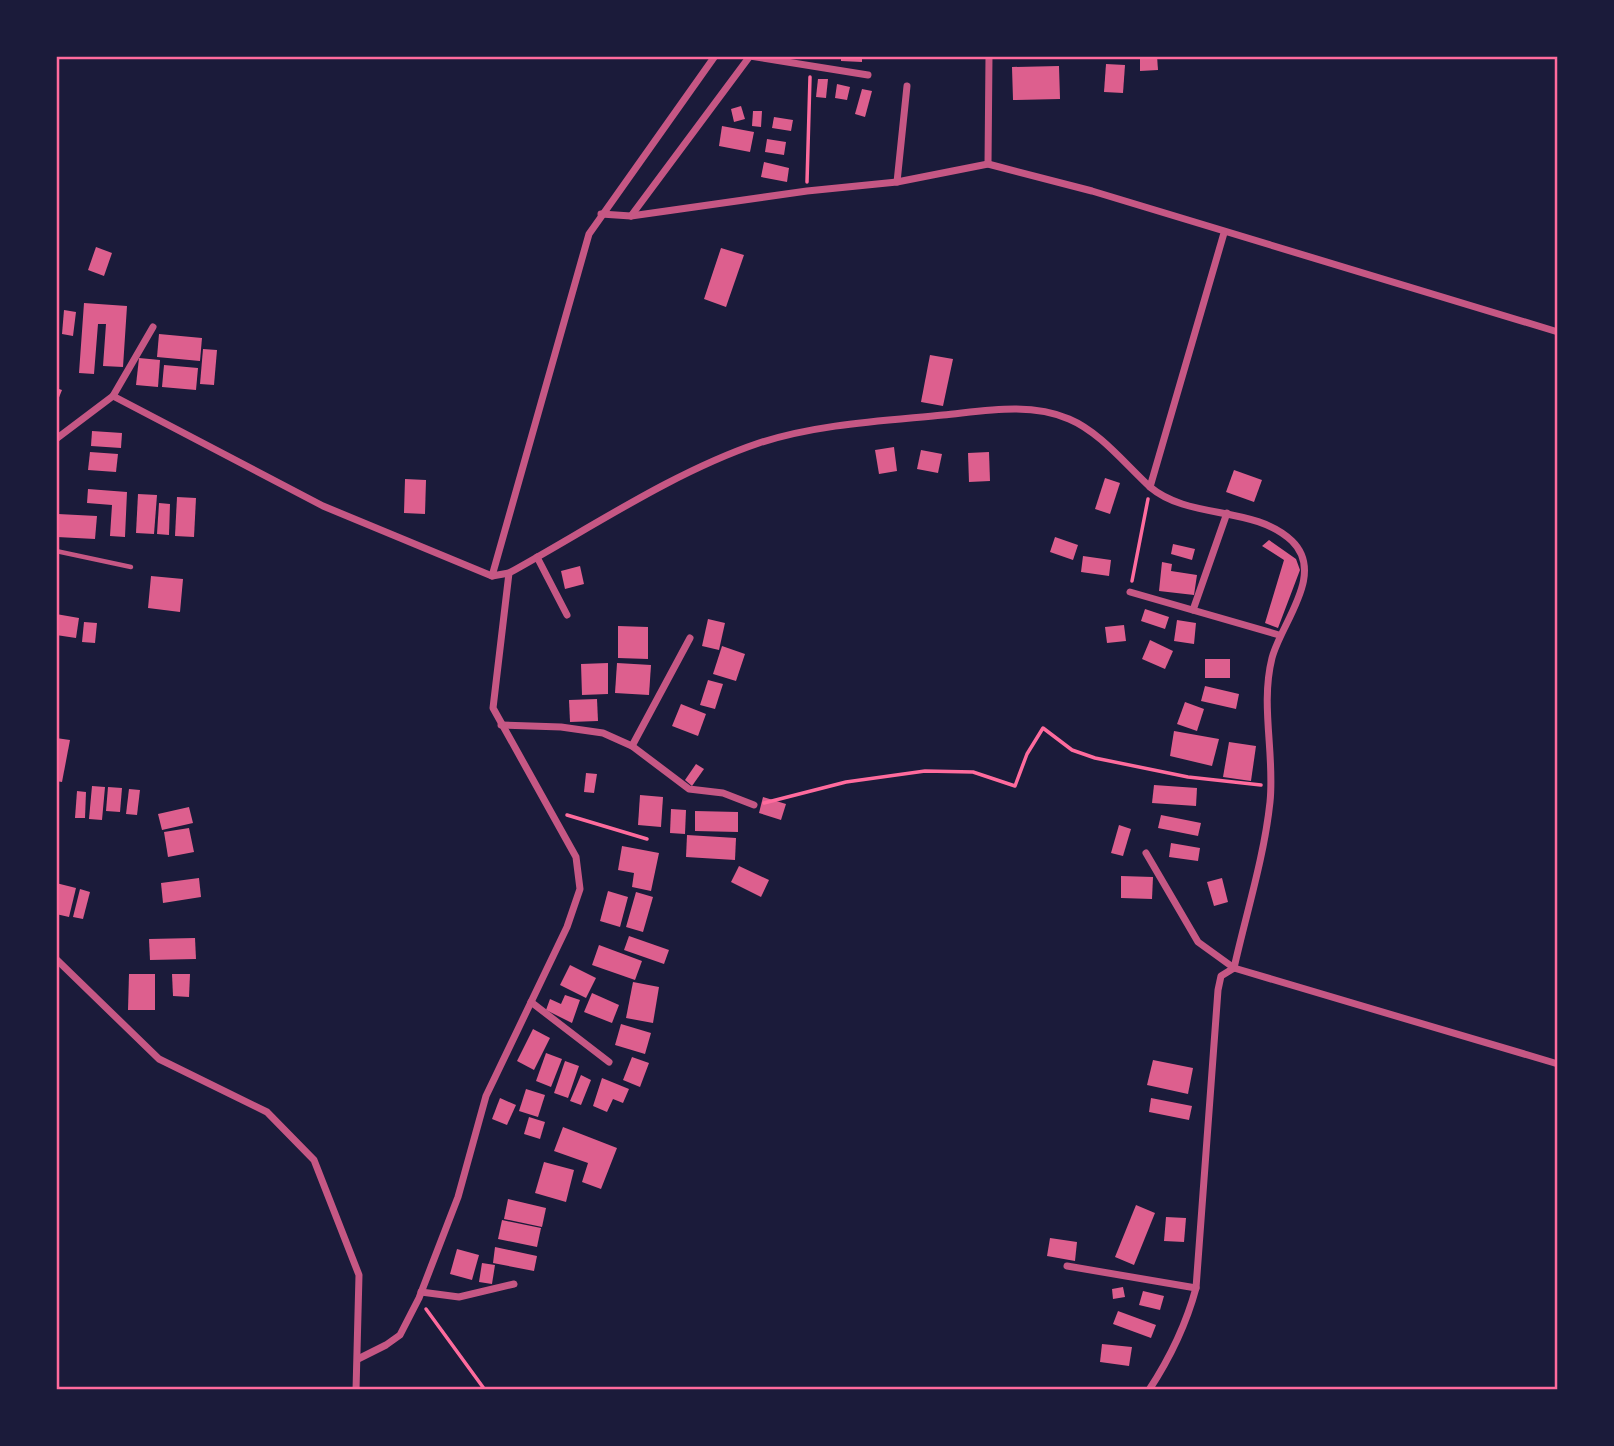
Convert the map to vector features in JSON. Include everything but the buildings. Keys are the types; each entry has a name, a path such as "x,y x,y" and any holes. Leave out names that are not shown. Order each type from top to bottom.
{"street":[{"path":"492,576 582,251 601,214 715,56"},
{"path":"631,216 750,56 868,75"},
{"path":"988,164 989,56"},
{"path":"897,182 907,86"},
{"path":"601,214 631,216 807,191 897,182 988,164 1092,191 1558,332"},
{"path":"1150,487 1224,233"},
{"path":"56,439 113,396 153,327"},
{"path":"113,396 323,506 492,576 509,573 698,468 759,444 853,424 1020,408 1050,412 1071,420 1097,437 1165,499 1181,506 1227,513 1291,540 1301,553 1306,576 1279,635 1269,682 1267,728 1270,786 1265,831 1234,968 1221,976 1218,990 1196,1288 1189,1314 1164,1367 1149,1390"},
{"path":"1193,610 1227,513"},
{"path":"537,557 567,615"},
{"path":"358,1359 386,1346 400,1335 420,1295 458,1197 486,1096 567,927 580,889 576,857 493,708 509,573"},
{"path":"1130,592 1279,635"},
{"path":"632,746 690,638"},
{"path":"501,725 561,727 603,733 632,746 689,789 718,791 754,806"},
{"path":"1146,853 1198,942 1234,968 1558,1064"},
{"path":"56,959 159,1059 267,1112 314,1160 359,1275 356,1390"},
{"path":"531,1003 608,1062"},
{"path":"1067,1266 1196,1288"},
{"path":"420,1295 459,1297 514,1284"}],"lane":[{"path":"56,551 131,567"}],"path":[{"path":"807,191 810,67"},
{"path":"1130,592 1150,487"},
{"path":"754,806 846,782 925,771 973,772 1015,786 1027,754 1043,727 1072,750 1095,758 1188,777 1270,786"},
{"path":"548,809 647,839"},
{"path":"420,1295 485,1390"}]}
